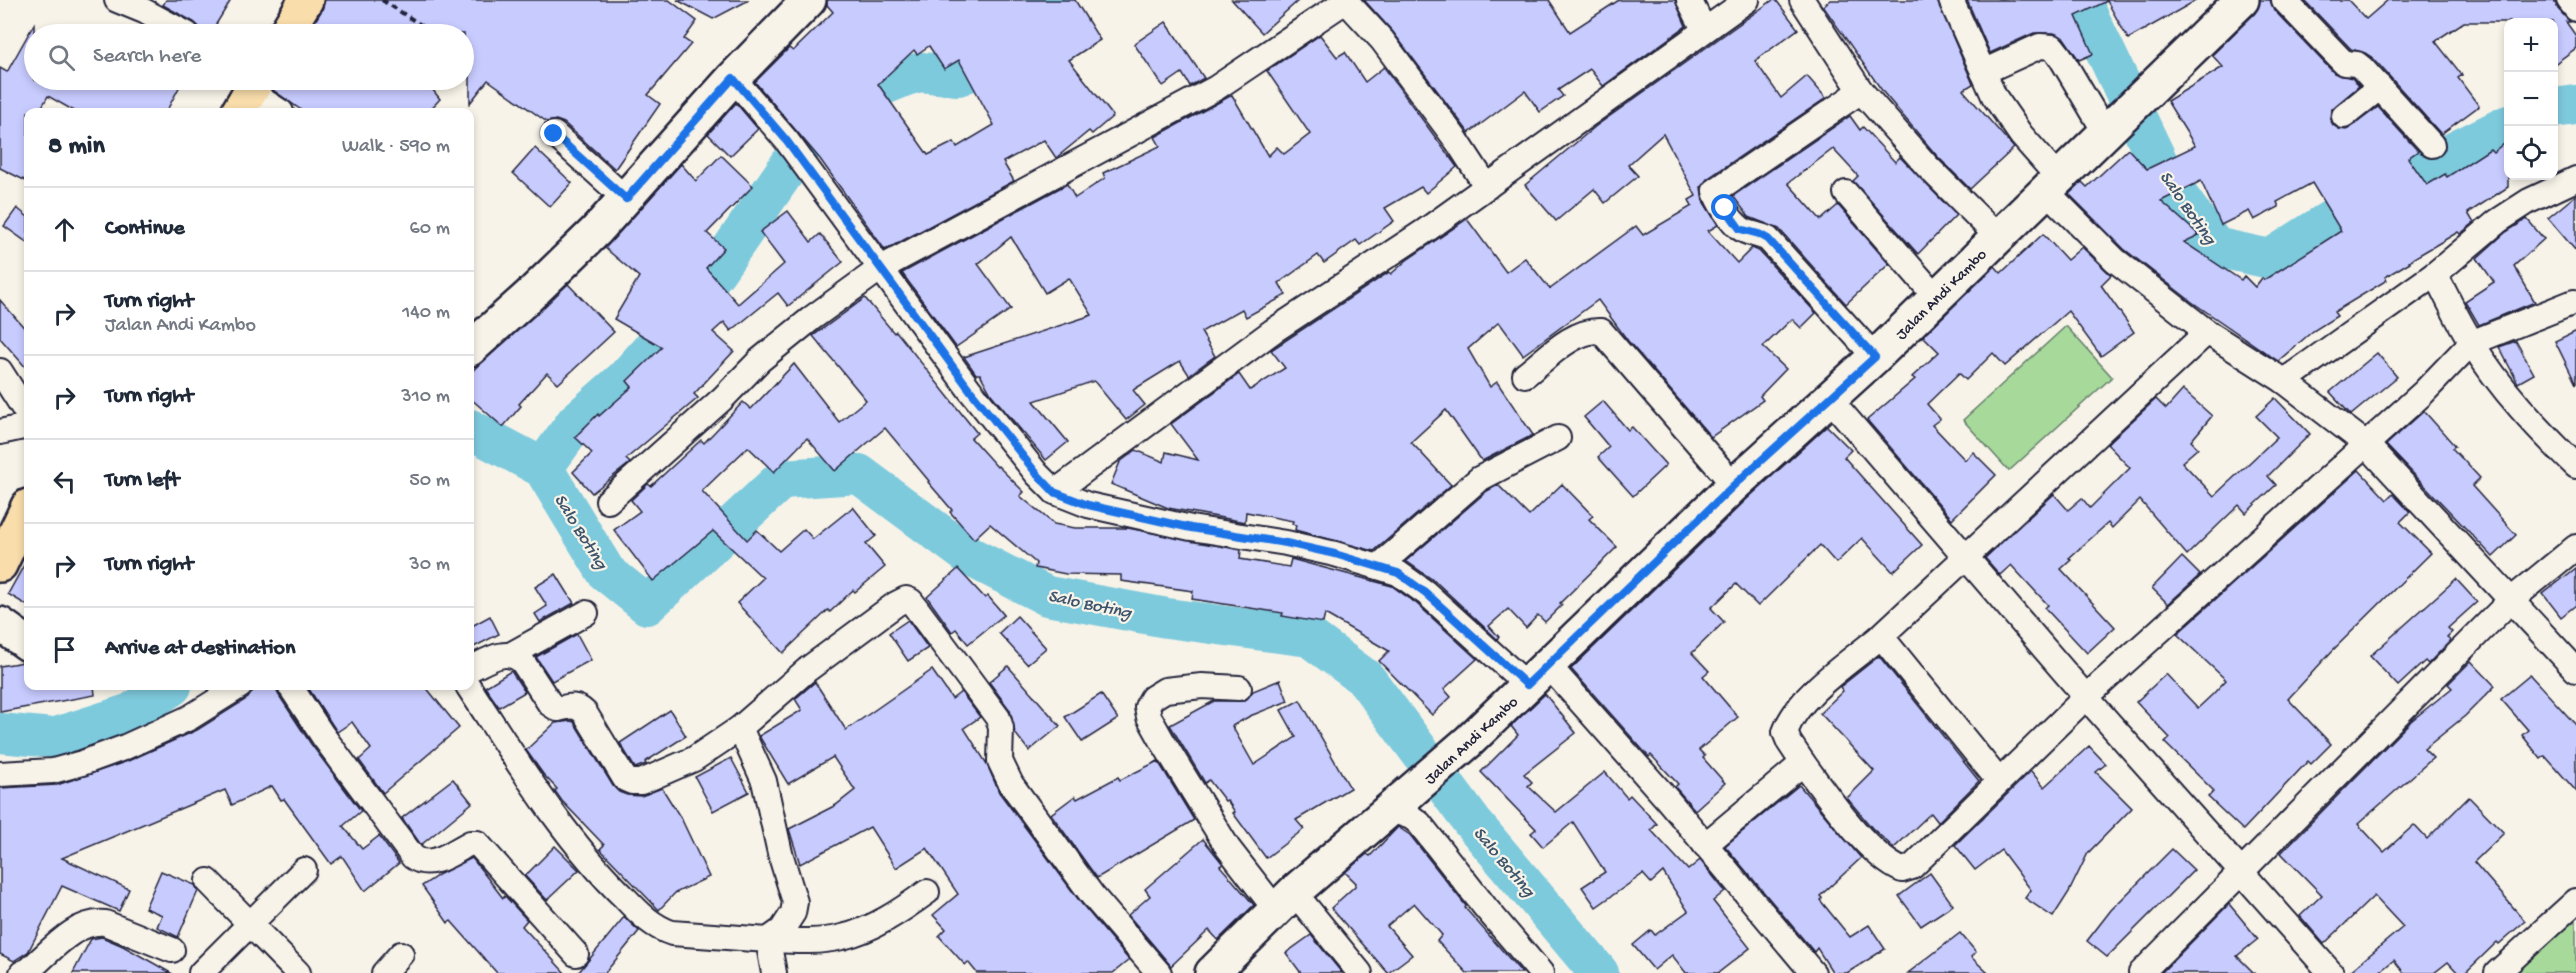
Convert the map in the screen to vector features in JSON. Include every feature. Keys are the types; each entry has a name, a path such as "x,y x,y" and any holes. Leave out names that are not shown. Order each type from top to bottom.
{"highway":[{"path":"291,24 306,0"},
{"path":"0,565 24,514"}],"street":[{"path":"117,0 168,24"},
{"path":"474,345 537,288 626,199 733,78 809,0"},
{"path":"608,501 722,399 760,360 812,318 881,268 1216,88 1346,0 1389,50 1457,141 1487,187"},
{"path":"1689,0 1704,29"},
{"path":"1054,492 1274,331 1487,187 1747,0"},
{"path":"1802,0 1861,91 1928,166 1997,236"},
{"path":"1951,0 1994,96 2051,184 2115,260 2207,332 2284,381 2367,444 2576,670"},
{"name":"Jalan Andi Kambo","path":"1212,973 1285,901 1468,741 1734,485 1875,357 2241,0"},
{"path":"2284,0 2344,63 2357,64 2432,145"},
{"path":"2569,0 2576,9"},
{"path":"1983,72 2040,46 2053,47 2117,121"},
{"path":"733,78 787,141 970,390 1054,492 1108,510 1191,528 1286,543 1379,566 1410,580 1538,675 1704,845 1813,973"},
{"path":"2344,116 2380,87"},
{"path":"1861,91 1715,191 1740,229 1768,239 1875,357"},
{"path":"248,95 273,108"},
{"path":"554,134 626,199"},
{"path":"2284,381 2435,274 2498,221 2529,201 2576,179"},
{"path":"1846,193 1936,297"},
{"path":"2435,274 2471,343 2533,424 2576,466"},
{"path":"2207,332 1881,636 1805,700 1791,717 1785,732 1789,742 1871,848 1888,864 1902,870 1912,867 1998,780 2086,697 2423,393 2471,343 2574,302"},
{"path":"1525,375 1575,338 1590,330 1600,331 1734,485"},
{"path":"0,371 24,409"},
{"path":"1830,399 2086,697 2331,973"},
{"path":"0,432 24,427"},
{"path":"1379,566 1479,479 1558,438"},
{"path":"2141,973 2510,601 2576,547"},
{"path":"512,654 522,661 554,708 573,705 585,713 625,779 632,782 649,780 694,759 740,728 817,662 896,604 906,600 911,601 998,718 1001,728 1000,761 1011,784 1092,895 1159,973"},
{"path":"474,667 503,654 512,654 586,614"},
{"path":"0,624 24,641"},
{"path":"1881,636 1998,780"},
{"path":"1239,688 1202,686 1165,690 1152,698 1148,707 1149,717 1228,848 1360,973"},
{"path":"0,774 53,771 82,763 123,748 189,718 234,690"},
{"path":"293,690 323,736 413,857 420,862 430,863 470,843 477,843 576,954"},
{"path":"471,690 521,767 585,856 659,929 686,936 817,941 843,937 891,916 927,892"},
{"path":"740,728 764,781 780,853 795,902 793,913 782,930 768,940"},
{"path":"1704,845 1803,763"},
{"path":"1398,804 1419,823 1498,923 1541,973"},
{"path":"201,973 304,870"},
{"path":"208,881 298,973"},
{"path":"2497,973 2576,901"},
{"path":"22,973 29,970 82,926 95,922 105,923 172,950"},
{"path":"768,940 774,973"},
{"path":"384,973 401,954"}],"path":[{"path":"382,0 419,24"}],"green space":[{"path":"2066,326 2112,377 2009,471 1963,420"},
{"path":"2576,912 2576,973 2508,973"}],"building":[{"path":"166,0 231,0 216,24 196,24 163,5"},
{"path":"325,0 669,0 697,21 684,39 691,44 648,95 660,104 615,169 564,123 556,120 547,122 488,80 470,103 470,90 474,90 474,24 313,24"},
{"path":"677,0 749,0 713,19"},
{"path":"827,0 1075,0 1100,40 1069,60 1113,116 1092,134 1089,131 1056,158 1044,140 1003,162 1014,181 885,250 820,159 755,82 789,48 793,51 833,12 827,5","holes":["929,46 944,69 959,60 994,125 957,147 954,142 928,155 878,84 914,50 917,54"]},
{"path":"1232,0 1299,0 1262,33"},
{"path":"1364,0 1549,0 1570,32 1619,0 1675,0 1686,26 1603,86 1590,69 1558,90 1563,96 1540,112 1525,91 1469,133 1393,32"},
{"path":"1776,0 1798,29 1755,61 1781,98 1807,76 1826,98 1707,179 1701,187 1703,201 1718,225 1708,231 1737,263 1752,248 1759,251 1816,313 1801,328 1792,319 1763,347 1786,369 1760,396 1763,400 1711,437 1628,341 1598,300 1523,355 1499,322 1468,349 1490,387 1497,382 1533,435 1482,461 1446,410 1411,442 1451,485 1374,551 1295,530 1296,525 1292,524 1293,521 1246,512 1245,522 1168,508 1111,484 1120,462 1136,450 1164,462 1166,452 1198,460 1171,424 1239,374 1250,390 1285,368 1271,350 1389,272 1391,274 1407,260 1467,219 1506,272 1525,258 1550,289 1636,226 1643,235 1692,206 1689,200 1696,196 1663,134 1628,165 1638,176 1605,203 1594,189 1556,221 1525,185 1596,126"},
{"path":"1830,0 1937,0 1973,84 1963,90 2014,148 1970,189 1937,156 1883,92 1823,6"},
{"path":"1967,0 2197,0 2128,39 2107,1 2076,16 2093,54 2079,60 2064,38 2054,33 2034,33 1990,53"},
{"path":"2260,0 2270,0 2274,10 2334,73 2352,78 2359,86 2331,110 2330,119 2333,125 2347,130 2378,107 2418,151 2408,158 2427,185 2445,174 2447,177 2490,149 2493,152 2504,143 2504,180 2508,180 2508,187 2468,213 2474,223 2460,234 2458,232 2409,261 2385,277 2387,280 2334,312 2337,316 2313,331 2278,361 2192,302 2124,249 2069,194 2082,182 2087,187 2128,149 2147,169 2195,146 2167,101 2223,67 2212,55 2255,13","holes":["2201,181 2221,225 2249,211 2254,220 2279,207 2277,202 2312,183 2341,231 2264,280 2262,278 2255,287 2244,276 2241,280 2184,242 2199,235 2161,201"]},
{"path":"2304,0 2348,0 2366,19 2388,0 2554,0 2558,9 2570,22 2566,22 2576,36 2576,48 2558,61 2558,18 2504,18 2504,22 2464,22 2435,41 2462,75 2458,78 2479,106 2441,134 2373,58 2351,49"},
{"path":"1166,22 1204,78 1190,86 1182,73 1163,86 1134,44"},
{"path":"1320,35 1337,57 1345,52 1365,82 1384,67 1457,167 1426,193 1421,187 1385,208 1394,221 1360,245 1356,240 1324,263 1318,255 1279,283 1286,295 1246,317 1242,309 1201,332 1215,356 1189,375 1180,361 1133,390 1145,405 1126,420 1094,381 1034,401 1068,442 1046,460 991,394 980,374 976,374 964,357 1092,315 1069,278 1045,293 1011,237 978,264 1011,309 956,347 902,273 1067,184 1075,198 1105,178 1103,173 1160,146 1155,137 1232,95 1268,156 1277,147 1284,154 1310,134 1267,71"},
{"path":"24,42 24,90 178,90 168,108 69,108 48,96 41,108 24,108 24,180 0,168 0,68 7,72"},
{"path":"273,90 433,90 440,99 432,108 298,108"},
{"path":"736,103 758,129 730,156 708,134"},
{"path":"1850,116 1860,130 1863,127 1895,162 1900,157 1956,215 1918,254 1853,181 1858,176 1833,149 1788,183 1821,220 1838,205 1889,264 1846,304 1779,229 1749,217 1733,196"},
{"path":"535,148 572,183 550,207 513,173"},
{"path":"721,155 753,186 707,233 724,248 706,268 738,304 784,264 760,232 788,211 811,242 820,234 843,262 788,306 778,293 731,331 724,322 713,332 734,351 694,394 698,398 626,459 630,463 592,493 573,472 592,453 575,437 598,414 599,416 632,387 627,381 662,347 614,319 639,277 605,248 681,164 696,181"},
{"path":"2576,195 2576,251 2548,218"},
{"path":"17,208 24,214 24,240 4,226"},
{"path":"2527,219 2544,239 2514,266 2535,302 2479,325 2465,301 2494,282 2477,258 2506,232"},
{"path":"2043,234 2067,260 2082,247 2111,275 2101,285 2134,332 2101,356 2068,311 2005,366 1993,353 1966,380 1959,373 1927,404 1940,419 1932,425 1965,460 1973,452 1996,475 1952,519 1867,420 1915,379 1912,377 1939,352 1923,336 1995,266 2001,273"},
{"path":"568,284 614,332 558,384 547,373 519,404 521,406 503,427 474,402 474,369"},
{"path":"865,298 894,333 896,331 977,433 971,438 1024,492 1020,496 1054,524 1075,528 1128,528 1241,550 1240,559 1289,567 1291,559 1392,586 1417,604 1477,659 1444,689 1451,697 1432,715 1379,661 1389,651 1325,614 1323,623 1282,616 1283,613 1192,599 1193,591 1121,581 1121,575 1066,574 1035,568 1036,563 990,524 974,539 950,512 952,510 885,428 835,471 807,438 774,472 748,447 702,491 747,540 757,530 779,551 804,529 813,539 853,507 876,536 866,544 885,567 855,592 853,590 830,612 828,610 783,653 737,603 763,578 713,531 653,581 614,530 640,511 631,500 648,484 651,486 701,440 704,443 743,402 751,409 794,364 839,422 866,400 813,336"},
{"path":"0,300 24,327 24,365 0,338"},
{"path":"2576,331 2576,384 2555,341"},
{"path":"2516,341 2534,374 2518,383 2499,347"},
{"path":"2377,353 2397,377 2351,415 2330,392"},
{"path":"2183,390 2212,416 2191,441 2198,448 2182,462 2214,496 2277,437 2256,416 2275,398 2310,434 2268,476 2276,485 2246,513 2239,505 2187,555 2140,500 2112,528 2108,523 2069,558 2071,560 2061,569 2115,627 2087,653 2045,608 2048,605 2011,565 2000,575 1985,558 2054,494 2068,510 2082,498 2090,508 2130,468 2107,444 2156,399 2166,409"},
{"path":"1603,401 1628,430 1632,427 1666,465 1633,496 1598,457 1609,447 1584,417"},
{"path":"2424,411 2455,446 2452,448 2480,478 2472,486 2516,535 2493,557 2386,445"},
{"path":"1827,426 1851,450 1844,457 1922,545 1893,572 1862,538 1836,563 1820,545 1758,606 1736,584 1711,608 1724,622 1692,653 1709,671 1703,676 1738,717 1699,750 1705,756 1703,758 1725,783 1695,810 1675,787 1678,784 1651,755 1649,757 1571,669 1747,499"},
{"path":"2359,470 2387,500 2393,494 2410,512 2400,522 2431,553 2332,651 2288,699 2331,744 2311,764 2308,761 2243,830 2208,797 2214,791 2165,743 2170,738 2136,702 2166,674 2198,708 2213,694 2226,680 2177,634"},
{"path":"1562,484 1593,516 1589,519 1617,547 1560,603 1562,605 1545,622 1538,615 1526,628 1508,609 1489,626 1499,637 1497,639 1436,582 1406,561 1487,491 1498,485 1529,516"},
{"path":"2182,557 2200,575 2168,604 2152,588"},
{"path":"24,565 24,604 8,594"},
{"path":"2576,568 2576,605 2561,617 2543,594"},
{"path":"958,569 985,598 988,596 1004,615 968,644 956,629 952,632 927,597"},
{"path":"556,574 574,603 540,622 535,614 547,606 535,587"},
{"path":"2456,579 2477,602 2448,628 2452,632 2447,637 2451,640 2428,664 2425,661 2398,686 2370,656"},
{"path":"490,616 499,634 474,647 474,625"},
{"path":"1017,616 1046,648 1027,664 999,633"},
{"path":"908,620 928,648 908,661 889,633"},
{"path":"577,634 591,660 552,681 536,657"},
{"path":"1879,656 1979,781 1938,822 1931,813 1894,848 1872,828 1847,798 1874,771 1820,713 1843,691 1840,687"},
{"path":"2471,661 2495,686 2465,716 2424,749 2433,758 2358,824 2384,852 2414,825 2427,839 2469,797 2504,833 2474,862 2525,921 2499,944 2497,942 2465,973 2458,973 2448,962 2434,973 2404,973 2394,960 2378,973 2348,973 2403,927 2374,896 2324,944 2300,916 2322,895 2281,853 2411,721 2452,688 2448,684"},
{"path":"24,662 24,690 94,690 95,695 0,712 0,666"},
{"path":"1008,666 1060,726 1029,751 1015,733 1010,710 989,682"},
{"path":"932,670 952,699 961,692 980,717 964,728 987,764 999,792 1081,903 1129,960 1113,973 977,973 968,962 965,965 939,936 946,929 933,915 958,894 927,848 896,868 870,827 800,864 789,829 836,805 855,790 833,757 788,784 759,736 802,710 795,699 815,682 846,730"},
{"path":"511,671 525,692 499,707 485,687"},
{"path":"2530,675 2576,725 2576,791 2545,756 2541,759 2522,735 2528,730 2501,699"},
{"path":"1280,680 1288,701 1232,726 1254,765 1296,737 1281,710 1300,700 1350,788 1296,820 1304,829 1266,858 1233,813 1235,812 1227,800 1225,801 1209,780 1205,783 1170,725 1214,701 1245,701 1253,691"},
{"path":"253,690 277,690 311,744 361,811 343,826 362,849 379,836 399,863 365,891 342,856 331,864 272,786 232,805 225,790 62,858 129,889 119,911 62,886 28,952 14,961 0,954 0,788 57,785 128,761 197,730 248,698"},
{"path":"310,690 428,690 459,728 383,793 359,760 371,749 352,722 337,732"},
{"path":"1101,694 1118,719 1082,742 1065,717"},
{"path":"1545,694 1576,733 1524,774 1532,782 1528,786 1556,812 1605,772 1627,798 1630,795 1657,824 1651,830 1688,870 1700,860 1725,891 1713,901 1750,948 1718,973 1686,973 1672,955 1654,970 1633,945 1651,930 1655,935 1688,911 1663,872 1651,883 1643,874 1596,907 1582,887 1605,872 1573,822 1543,847 1531,833 1536,829 1481,772 1518,735 1511,726"},
{"path":"670,710 686,736 645,762 646,764 635,768 620,743"},
{"path":"574,722 613,786 619,792 641,796 662,788 682,820 709,877 675,893 659,910 600,849 604,845 562,801 555,791 557,789 526,750 555,723"},
{"path":"2089,746 2106,764 2096,772 2132,808 2088,853 2069,892 2053,917 2025,898 2031,890 2001,850 1975,870 1955,845 2031,771 2044,787"},
{"path":"731,758 749,792 713,811 695,777"},
{"path":"1158,761 1194,820 1097,878 1051,814 1075,796 1077,799 1118,777 1120,780"},
{"path":"453,779 472,803 421,845 402,818"},
{"path":"1799,785 1861,858 1820,896 1822,898 1820,900 1850,937 1869,925 1885,949 1847,973 1833,973 1817,948 1814,952 1725,846"},
{"path":"1398,827 1410,835 1466,906 1465,908 1522,973 1467,973 1437,941 1442,935 1414,903 1387,926 1412,955 1388,973 1331,908 1355,886 1356,883 1345,872 1367,854 1370,856"},
{"path":"1203,839 1223,864 1220,866 1254,905 1218,940 1209,930 1171,966 1128,915 1150,896 1145,889"},
{"path":"555,846 579,870 547,900 525,876"},
{"path":"2172,849 2194,870 2107,957 2087,941 2111,910"},
{"path":"472,858 503,898 505,896 527,920 522,926 565,973 497,973 451,921 448,923 422,886"},
{"path":"161,871 195,885 198,891 178,937 157,927 162,915 145,908"},
{"path":"1930,873 1953,905 1921,926 1899,896"},
{"path":"2229,904 2258,939 2237,956 2254,973 2161,973"},
{"path":"624,917 639,931 605,973 578,973"},
{"path":"1960,933 1976,952 1971,957 1988,973 1908,973"},
{"path":"1311,935 1342,973 1301,973 1286,953"},
{"path":"102,937 171,973 73,973 91,939"}],"waterway":[{"name":"Salo Boting","path":"543,468 576,422 625,379 667,332 717,270 806,141 843,102 921,72 958,76 989,64 1053,0"},
{"name":"Salo Boting","path":"2081,0 2166,179 2215,247 2270,259 2379,189 2506,126"},
{"name":"Salo Boting","path":"2558,107 2576,105"},
{"name":"Salo Boting","path":"474,431 543,468 606,572 647,605 782,479 859,474 971,557 1047,596 1167,618 1309,637 1366,679 1472,822 1599,973"},
{"name":"Salo Boting","path":"0,733 53,738 131,713 166,690"}],"route":[{"path":"554,134 626,199 733,78 787,141 970,390 1054,492 1088,505 1191,528 1286,543 1335,554 1398,573 1426,593 1527,685 1734,485 1875,357 1768,239 1740,229 1725,208"}]}
